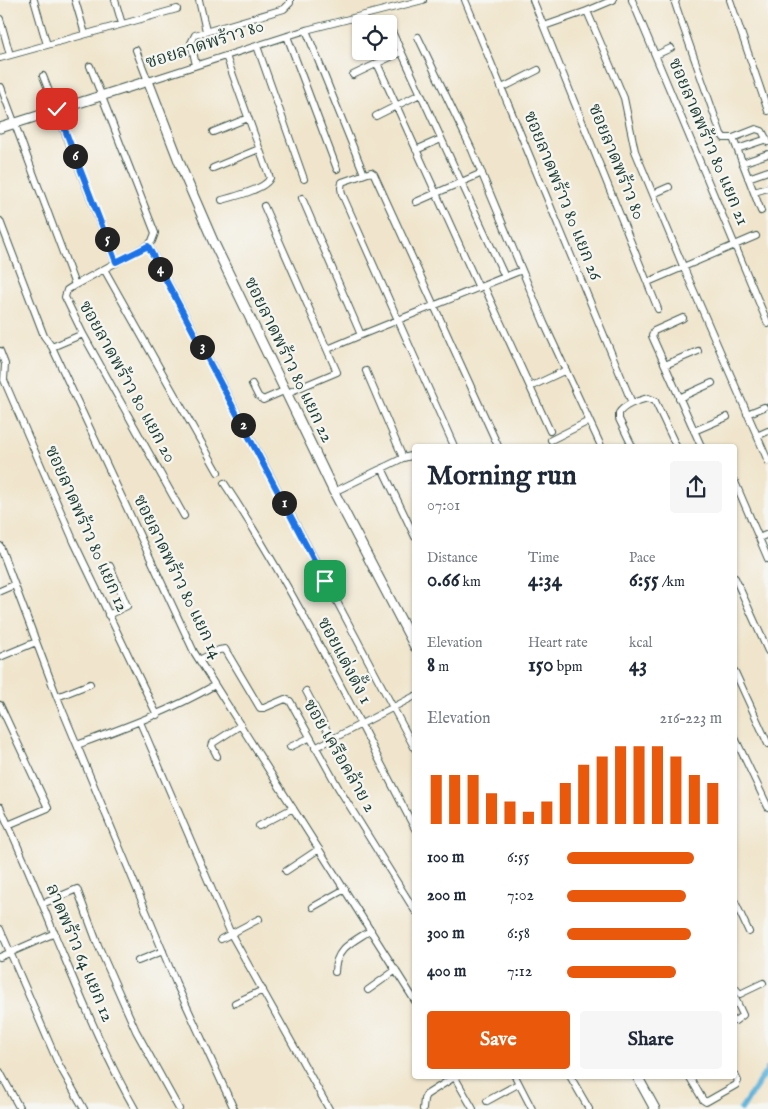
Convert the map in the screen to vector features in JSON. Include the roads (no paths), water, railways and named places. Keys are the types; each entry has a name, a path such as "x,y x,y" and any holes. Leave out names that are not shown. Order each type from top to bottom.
{"street":[{"path":"34,0 48,44"},
{"path":"75,0 85,34"},
{"path":"115,0 122,24"},
{"path":"199,0 206,31"},
{"path":"196,65 191,44 192,38 195,35 284,8 290,3 290,0"},
{"name":"ซอยลาดพร้าว 80","path":"0,128 306,30 423,0"},
{"name":"ซอยลาดพร้าว 80 แยก 26","path":"465,0 632,403"},
{"name":"ซอยลาดพร้าว 80","path":"533,0 658,309"},
{"path":"544,26 613,0"},
{"name":"ซอยลาดพร้าว 80 แยก 21","path":"632,0 768,324"},
{"path":"676,0 678,12 721,134 724,138 733,138 756,129 762,131 767,141 737,149"},
{"path":"730,0 768,111"},
{"path":"0,58 177,9"},
{"path":"382,11 384,15"},
{"path":"587,11 624,98 632,141 653,194 768,461"},
{"path":"0,19 10,55"},
{"path":"306,30 364,174"},
{"path":"287,36 337,169"},
{"path":"418,37 482,173 544,323 601,444"},
{"path":"397,43 505,277"},
{"path":"257,46 304,179"},
{"path":"656,55 671,48"},
{"path":"136,50 148,81"},
{"path":"353,75 401,52"},
{"path":"222,200 262,186 268,182 268,172 226,56"},
{"path":"377,63 436,193 550,431"},
{"path":"90,66 155,233 148,246 412,743"},
{"path":"502,88 538,70"},
{"path":"43,76 116,262"},
{"name":"ซอยลาดพร้าว 80 แยก 22","path":"148,81 184,174 213,241 287,391 334,492 412,641"},
{"path":"1,87 75,285"},
{"path":"376,116 420,94"},
{"path":"213,132 248,118"},
{"path":"733,138 761,211"},
{"path":"416,150 441,139"},
{"path":"214,168 259,149"},
{"path":"742,163 768,154"},
{"path":"748,178 768,171"},
{"path":"453,444 341,188 342,182 371,172 374,174 497,444"},
{"path":"416,202 459,181 482,173"},
{"path":"653,194 668,187"},
{"path":"754,192 768,188"},
{"path":"302,198 361,335"},
{"path":"252,384 258,396 263,400 337,372 264,206"},
{"name":"ซอยลาดพร้าว 80 แยก 14","path":"0,221 44,336 52,347 199,660 412,994"},
{"path":"648,282 756,236"},
{"name":"ซอยลาดพร้าว 80 แยก 20","path":"148,246 75,285 67,290 65,297 83,334 184,516"},
{"path":"104,269 218,472"},
{"path":"328,350 522,270"},
{"path":"683,318 656,330 652,334 700,444"},
{"path":"52,347 83,334"},
{"name":"ซอยลาดพร้าว 80 แยก 12","path":"0,351 5,364 4,380 74,542 157,715"},
{"path":"665,365 698,351"},
{"path":"530,387 566,370"},
{"path":"366,371 402,458"},
{"path":"679,398 712,384"},
{"path":"631,444 618,416 622,409 632,403 648,398 653,399 675,444"},
{"path":"747,414 764,407"},
{"path":"694,431 727,417"},
{"path":"551,440 589,421"},
{"path":"757,436 768,431"},
{"path":"334,492 402,458 412,456"},
{"path":"382,468 412,531"},
{"name":"ซอยแต่งตั้ง 1","path":"224,483 246,516 290,591 412,823"},
{"path":"737,487 768,559"},
{"path":"759,538 768,534"},
{"path":"0,546 57,697 162,951 234,1109"},
{"path":"108,615 127,606 110,566"},
{"path":"737,582 768,651"},
{"path":"0,591 14,585"},
{"path":"0,657 36,642"},
{"name":"ซอย เครือคล้าย 2","path":"199,660 225,649 260,708 287,699 412,906"},
{"path":"737,676 768,744"},
{"path":"57,697 90,684"},
{"path":"77,745 181,705 215,685"},
{"path":"306,691 332,740"},
{"path":"315,748 412,698"},
{"path":"0,704 48,808 8,826"},
{"path":"140,722 231,934 329,1109"},
{"path":"217,756 212,744 241,725"},
{"path":"290,747 309,738"},
{"path":"737,742 768,807"},
{"name":"ลาดพร้าว 64 แยก 12","path":"0,807 107,1056 135,1109"},
{"path":"259,826 293,808"},
{"path":"286,871 319,849"},
{"path":"42,904 77,889 98,945 136,1031 179,1109"},
{"path":"313,907 345,889"},
{"path":"737,912 749,932"},
{"path":"221,939 260,919"},
{"path":"0,929 58,1063 84,1109"},
{"path":"335,972 335,962 339,953 371,930"},
{"path":"0,957 55,933"},
{"path":"138,961 162,951"},
{"path":"368,990 396,970"},
{"path":"737,990 740,994 763,983"},
{"path":"235,1003 262,990"},
{"path":"737,1002 743,1015 737,1020"},
{"path":"0,1072 20,1109"},
{"path":"422,1109 426,1096 451,1079"},
{"path":"457,1079 473,1109"},
{"path":"516,1079 532,1109"},
{"path":"572,1079 589,1109"},
{"path":"639,1079 655,1109"},
{"path":"691,1079 702,1100 706,1102 736,1085 737,1079"},
{"path":"487,1101 518,1084"}],"waterway":[{"path":"741,1109 768,1069"}]}
